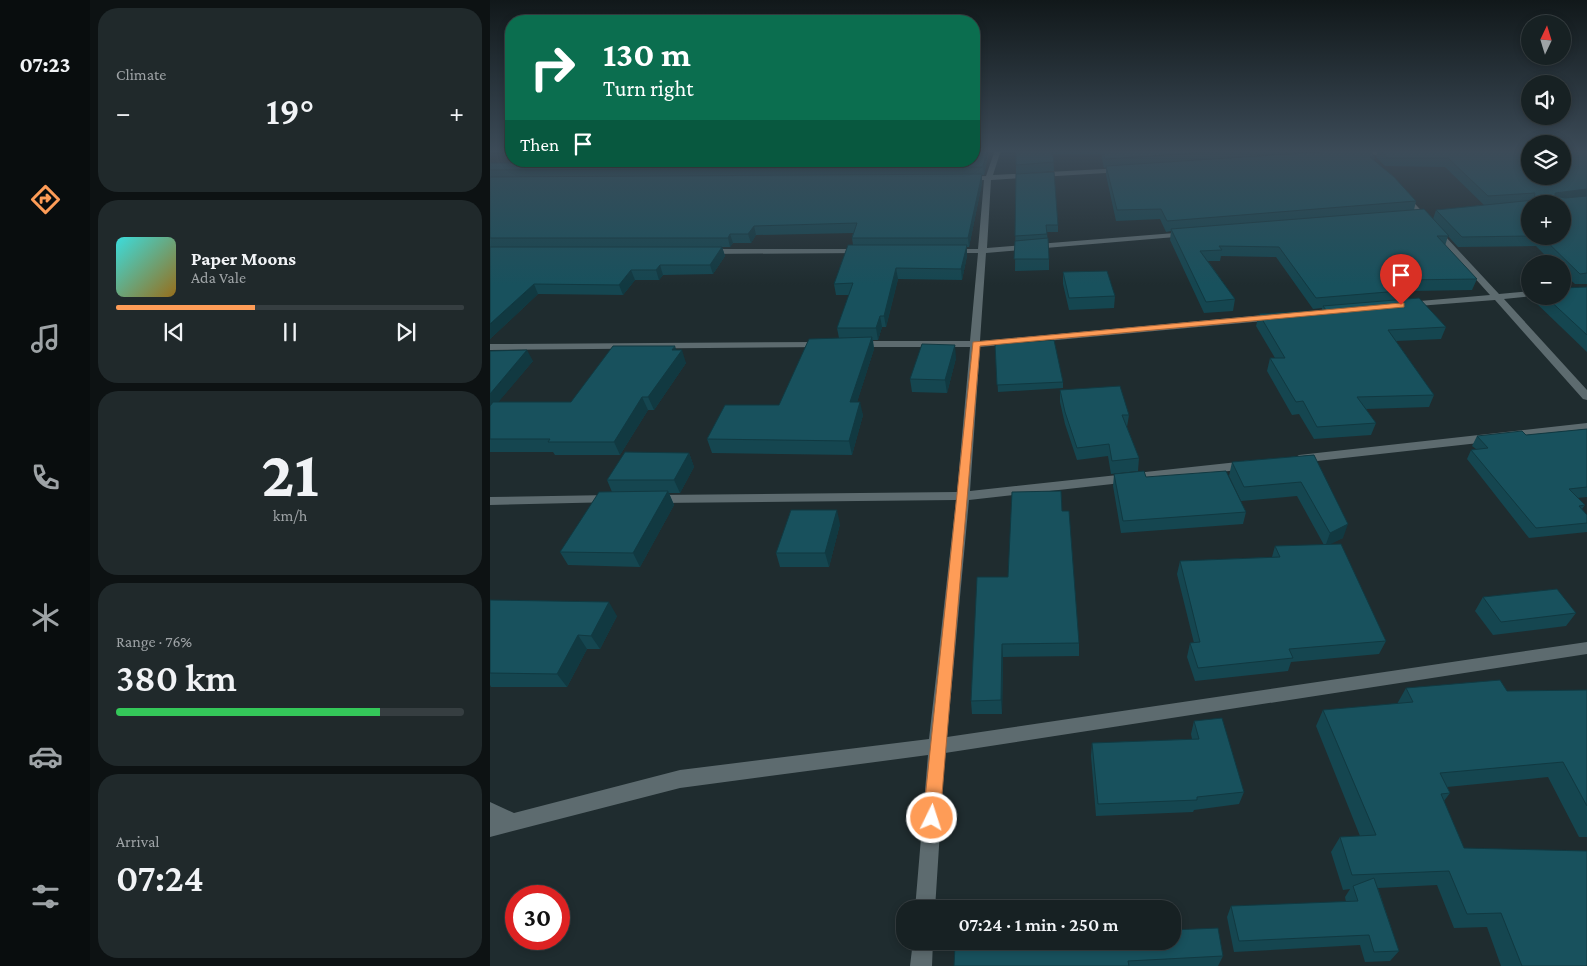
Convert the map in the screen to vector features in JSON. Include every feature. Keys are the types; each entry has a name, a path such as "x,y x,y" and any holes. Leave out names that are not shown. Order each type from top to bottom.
{"street":[{"path":"926,900 937,746 963,496 987,195"},
{"path":"1407,195 1429,215 1498,297 1587,397"},
{"path":"1414,216 1429,215"},
{"path":"944,251 983,251 1198,234"},
{"path":"697,252 875,251"},
{"path":"1400,306 1521,295"},
{"path":"490,347 976,344 1281,316"},
{"path":"1290,460 1587,427"},
{"path":"490,501 963,496 1260,463"},
{"path":"490,828 680,779 937,746 1587,648"},
{"path":"490,811 513,822"},
{"path":"921,966 922,950"}],"building":[{"path":"490,195 977,195 968,238 852,238 857,223 754,226 748,234 730,234 728,238 490,238"},
{"path":"1016,195 1056,195 1058,225 1046,225 1047,234 1015,236"},
{"path":"1113,195 1411,195 1416,201 1167,221 1161,209 1117,210"},
{"path":"1587,196 1587,273 1580,274 1571,265 1571,255 1560,255 1550,245 1571,245 1571,197"},
{"path":"1521,201 1521,236 1462,237 1436,210"},
{"path":"1424,209 1449,236 1437,236 1477,279 1402,280 1411,290 1316,298 1279,247 1219,246 1222,250 1200,251 1235,299 1206,302 1171,229"},
{"path":"1048,238 1049,259 1014,259 1015,241"},
{"path":"848,245 967,245 961,269 896,268 884,316 880,316 876,328 837,328 853,283 834,284"},
{"path":"490,247 722,247 710,265 660,265 656,270 631,270 619,285 534,284 490,324"},
{"path":"1107,271 1115,296 1069,298 1063,272"},
{"path":"1587,287 1587,335 1555,305 1571,305 1571,288"},
{"path":"1419,298 1446,327 1388,330 1434,395 1357,397 1376,423 1317,427 1303,401 1296,402 1270,358 1285,358 1259,314 1326,310 1323,306"},
{"path":"872,337 850,402 860,402 849,441 707,439 725,405 779,405 809,339"},
{"path":"1054,340 1063,382 997,385 995,344"},
{"path":"922,344 955,345 945,380 910,379"},
{"path":"613,346 675,346 672,350 682,350 648,397 642,397 614,442 548,442 550,439 490,439 490,406 493,402 571,402"},
{"path":"527,350 490,394 490,351"},
{"path":"1120,386 1129,415 1122,415 1139,458 1112,461 1109,444 1077,448 1060,390"},
{"path":"1587,429 1587,487 1569,489 1585,505 1579,506 1587,515 1587,523 1536,528 1471,450 1488,448 1477,436 1522,431 1526,435"},
{"path":"625,452 689,453 674,480 607,480"},
{"path":"1314,455 1348,524 1330,533 1301,482 1244,487 1232,462"},
{"path":"1144,471 1146,477 1226,471 1246,512 1123,521 1114,474"},
{"path":"668,491 633,553 560,552 599,492"},
{"path":"1061,491 1062,511 1069,511 1079,643 1002,644 1001,700 971,701 977,577 1008,577 1012,492"},
{"path":"791,510 837,510 825,553 776,553"},
{"path":"1341,544 1386,641 1289,649 1293,658 1198,668 1190,643 1200,642 1180,561 1280,557 1275,546"},
{"path":"1557,589 1576,613 1501,622 1483,597"},
{"path":"490,600 609,602 591,636 578,635 557,674 490,673"},
{"path":"1500,680 1507,691 1587,690 1587,806 1563,762 1440,773 1450,793 1441,794 1464,848 1587,851 1587,966 1522,966 1501,913 1467,914 1449,871 1352,875 1340,837 1376,835 1323,710 1413,702 1406,688"},
{"path":"1222,718 1244,792 1197,797 1197,800 1098,804 1092,743 1199,739 1194,721"},
{"path":"1374,878 1399,951 1374,952 1369,935 1239,941 1231,906 1358,901 1353,886"},
{"path":"1218,928 1223,956 1128,961 1129,966 954,966 955,950 1181,950 1181,930"}],"route":[{"path":"932,818 937,746 963,496 976,344 1401,305"}]}
